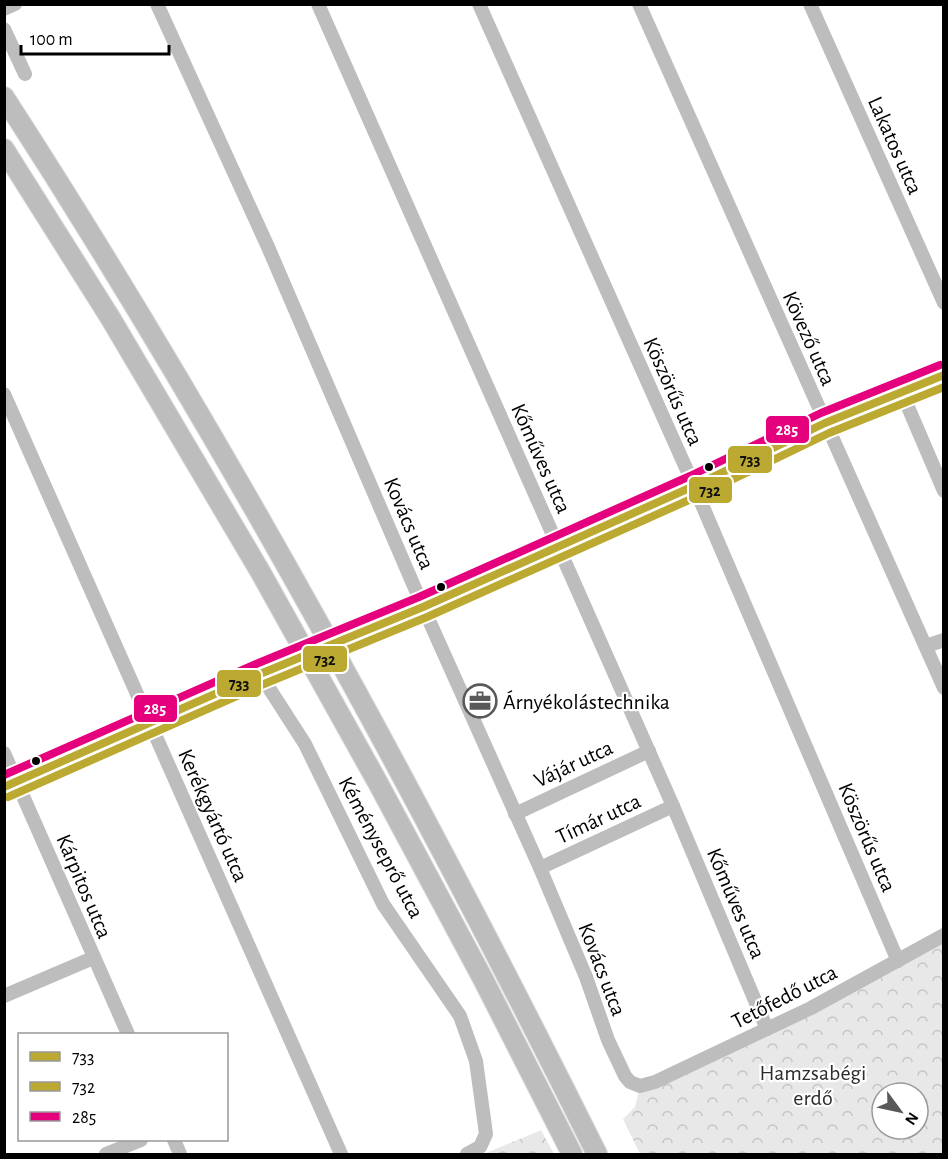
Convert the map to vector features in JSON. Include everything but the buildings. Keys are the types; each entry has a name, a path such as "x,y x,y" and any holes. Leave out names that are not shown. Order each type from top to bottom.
{"highway":[{"path":"4,97 138,311 249,497 414,797 510,980 597,1155"},
{"path":"4,149 111,319 261,573 378,783 483,979 572,1155"}],"street":[{"path":"4,9 15,4"},
{"name":"Kovács utca","path":"157,4 268,247 423,607 540,868 586,976 608,1040 625,1076 630,1082 640,1086"},
{"name":"Kőműves utca","path":"318,4 649,751 767,1029"},
{"name":"Köszörűs utca","path":"479,4 694,486 898,961"},
{"name":"Kövező utca","path":"639,4 944,688"},
{"name":"Lakatos utca","path":"810,4 944,303"},
{"path":"4,29 25,74"},
{"path":"11,784 559,547 825,423 944,375"},
{"path":"902,393 944,491"},
{"name":"Kerékgyártó utca","path":"4,394 341,1155"},
{"path":"926,646 944,640"},
{"name":"Kéményseprő utca","path":"261,674 305,744 383,904 460,1016 476,1062 486,1134 483,1143 467,1155"},
{"name":"Vájár utca","path":"515,814 649,751"},
{"name":"Kárpitos utca","path":"4,753 11,784 127,1033"},
{"name":"Tímár utca","path":"540,868 673,806"},
{"name":"Tetőfedő utca","path":"640,1086 655,1082 767,1029 944,935"},
{"path":"4,996 93,958"},
{"path":"106,1155 139,1141"},
{"path":"174,1141 180,1155"}],"green space":[{"name":"Hamzsabégi erdő","path":"943,935 943,1154 640,1154 623,1119 635,1107 640,1086"},
{"path":"541,1130 554,1154 484,1154"}],"transit line":[{"name":"285","path":"4,775 256,664 419,597 690,476 821,413 940,365"},
{"name":"733","path":"4,787 260,674 423,607 694,486 825,423 944,375"},
{"name":"732","path":"8,797 264,684 427,617 698,496 829,433 944,387"}],"place":[{"name":"Árnyékolástechnika","path":"480,701"}]}
